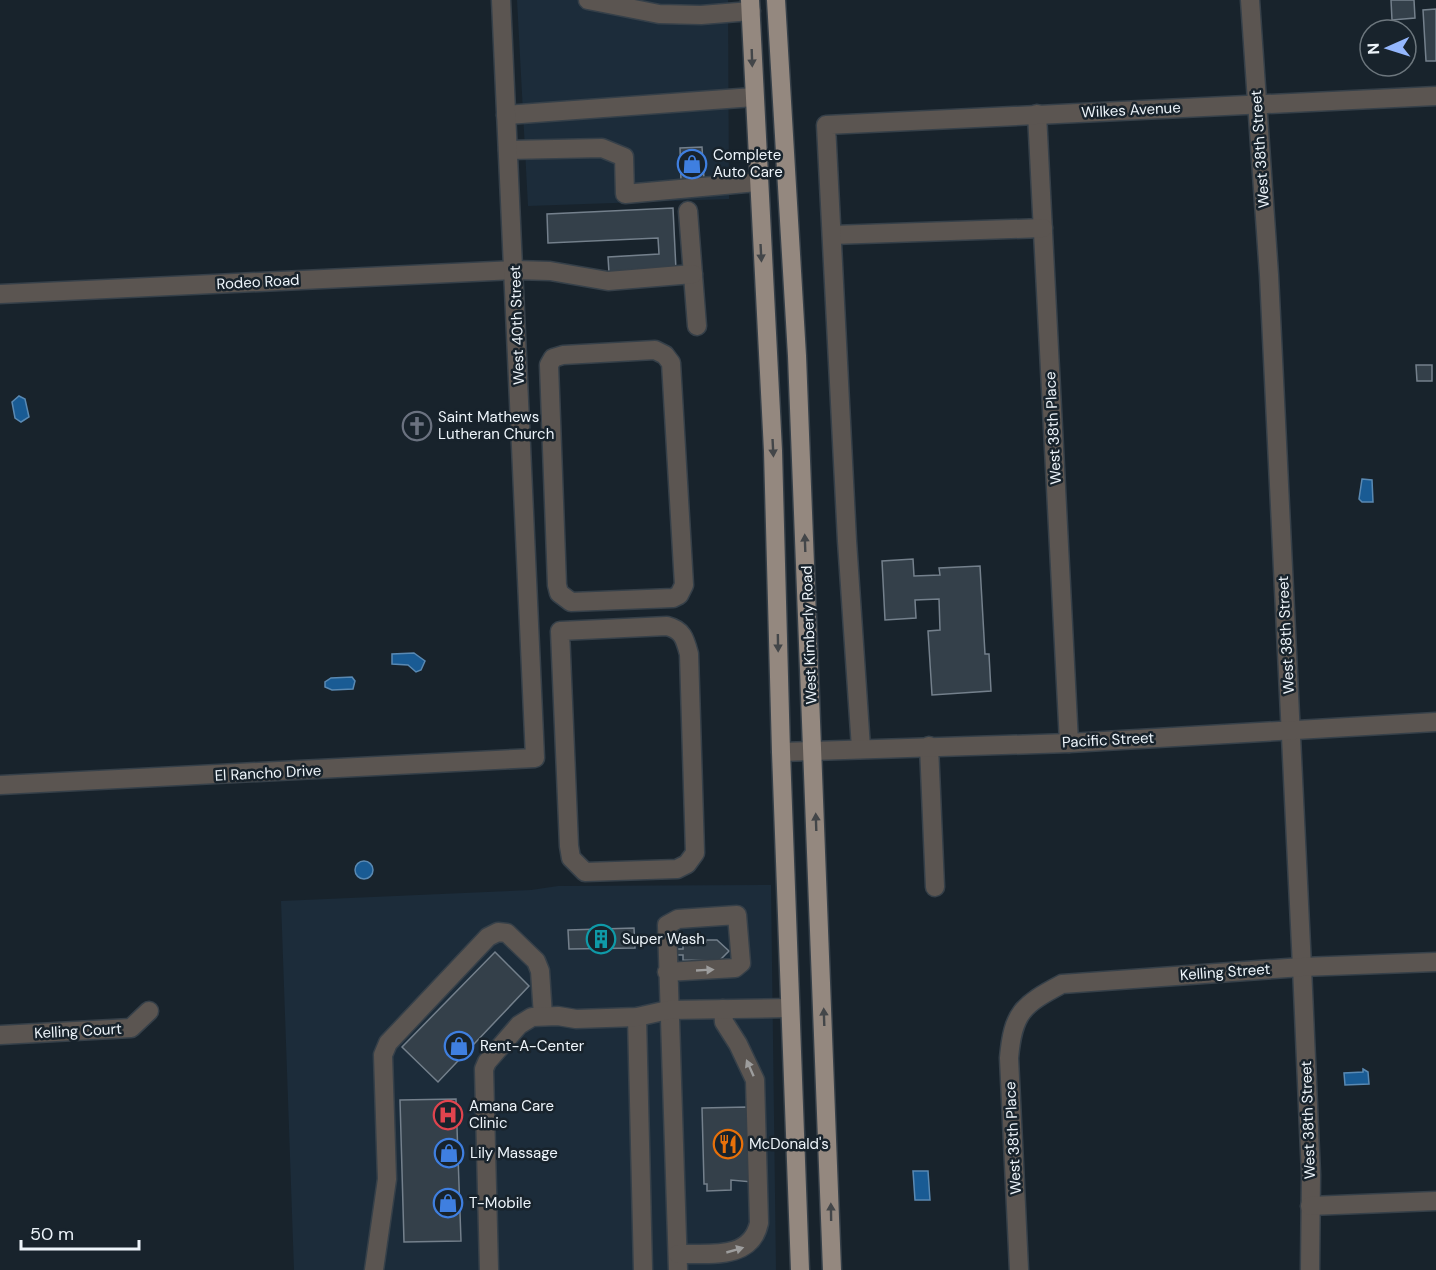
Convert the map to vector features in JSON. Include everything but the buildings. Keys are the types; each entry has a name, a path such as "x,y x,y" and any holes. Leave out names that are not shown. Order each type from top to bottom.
{"main road":[{"name":"West Kimberly Road","path":"776,0 797,356 832,1270"},
{"name":"West Kimberly Road","path":"750,6 757,182 773,451 781,752 800,1270"}],"street":[{"name":"West 40th Street","path":"501,0 515,270 535,758"},
{"path":"588,0 658,7 750,6"},
{"name":"West 38th Street","path":"1250,0 1269,275 1291,729 1302,967 1310,1270"},
{"name":"Wilkes Avenue","path":"832,235 826,124 1436,96"},
{"path":"506,115 754,98"},
{"name":"West 38th Place","path":"1037,114 1069,743"},
{"path":"508,150 602,148 624,158 625,194 757,182"},
{"path":"688,211 697,326"},
{"path":"861,748 847,537 832,235 1043,228"},
{"name":"Rodeo Road","path":"0,294 515,270 550,271 608,281 693,274"},
{"path":"655,351 665,355 671,363 684,585 679,595 673,598 571,602 559,593 550,426 549,365 553,358 563,355 655,351"},
{"path":"520,428 550,426"},
{"path":"530,628 560,631 667,626 675,628 684,635 689,654 696,838 695,853 687,864 677,869 585,872 571,858 560,631"},
{"name":"Pacific Street","path":"781,752 1069,743 1436,722"},
{"path":"929,746 935,887"},
{"name":"El Rancho Drive","path":"0,785 535,758"},
{"path":"667,972 735,968 741,963 737,915 678,919 667,925 667,972 668,1010 678,1262 742,1250 752,1242 759,1223 755,1080 738,1044 724,1023 723,1009"},
{"path":"374,1270 387,1179 383,1054 388,1043 488,937 498,932 507,933 536,961 540,971 543,1016"},
{"name":"Kelling Street","path":"1023,1010 1041,995 1062,984 1302,967 1436,962"},
{"path":"489,1270 484,1069 487,1062 519,1025 526,1019 543,1016 576,1019 637,1017 668,1010 790,1008"},
{"name":"West 38th Place","path":"1019,1270 1009,1058 1012,1028 1023,1010"},
{"name":"Kelling Court","path":"0,1035 130,1029 149,1011"},
{"path":"637,1017 643,1270"},
{"path":"1310,1206 1436,1200"}],"shaded area":[{"path":"517,0 728,0 729,199 528,206"},
{"path":"771,885 776,1270 294,1270 281,901 531,890 558,886"}],"water":[{"path":"19,396 25,399 29,417 21,422 15,418 12,402"},
{"path":"1362,479 1372,480 1373,502 1362,502 1359,499"},
{"path":"414,653 425,661 421,670 416,672 408,665 392,664 392,654"},
{"path":"352,677 355,681 353,689 332,690 325,687 325,682 331,678"},
{"path":"360,861 368,861 373,866 371,877 360,879 355,874 355,866"},
{"path":"1363,1069 1368,1072 1369,1084 1345,1085 1344,1073 1363,1072"},
{"path":"913,1171 928,1171 930,1200 915,1200"}],"place":[{"name":"Complete Auto Care","path":"692,164"},
{"name":"Saint Mathews Lutheran Church","path":"417,426"},
{"name":"Super Wash","path":"601,939"},
{"name":"Rent-A-Center","path":"459,1046"},
{"name":"Amana Care Clinic","path":"448,1115"},
{"name":"McDonald's","path":"728,1144"},
{"name":"Lily Massage","path":"449,1153"},
{"name":"T-Mobile","path":"448,1203"}]}
